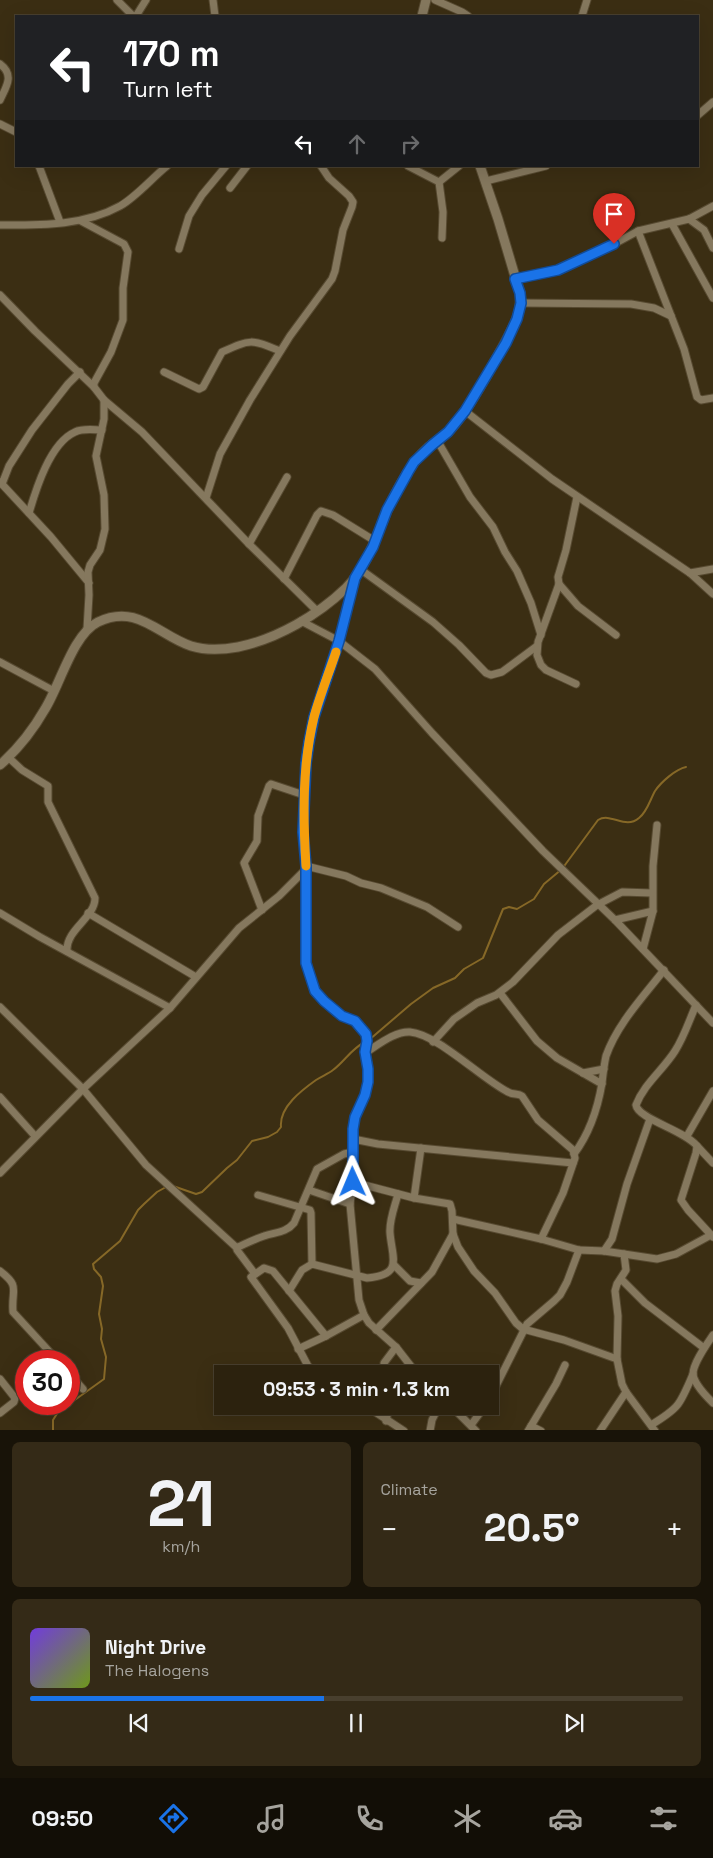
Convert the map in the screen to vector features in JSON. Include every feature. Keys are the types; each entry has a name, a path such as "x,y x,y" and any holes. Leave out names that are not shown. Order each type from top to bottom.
{"street":[{"path":"117,0 133,15"},
{"path":"135,15 146,0"},
{"path":"213,0 215,15"},
{"path":"422,15 426,0"},
{"path":"435,0 466,15"},
{"path":"582,15 587,0"},
{"path":"0,64 7,71 9,80 0,100"},
{"path":"699,114 713,102"},
{"path":"0,124 15,132"},
{"path":"40,167 60,222"},
{"path":"0,225 81,221 121,205 165,167"},
{"path":"179,249 189,216 202,195 225,167"},
{"path":"230,188 246,167"},
{"path":"206,498 220,454 250,400 280,351 332,279 343,230 353,205 349,196 329,178 322,167"},
{"path":"410,167 439,182"},
{"path":"439,182 458,167"},
{"path":"410,1365 396,1347 376,1330 364,1316 359,1300 350,1204 353,1182 352,1139 355,1117 365,1095 368,1082 365,1052 367,1041 366,1034 355,1021 342,1016 315,991 306,963 304,795 306,763 314,717 339,641 355,578 375,541 387,510 414,462 448,432 465,411 506,343 517,319 521,303 520,293 480,167"},
{"path":"486,181 542,167"},
{"path":"439,182 443,212 442,238"},
{"path":"515,279 558,270 638,231 689,219 713,206"},
{"path":"689,219 704,230 713,248"},
{"path":"81,221 124,244 128,252 123,288 122,320 111,352 94,383 94,387"},
{"path":"672,224 713,298"},
{"path":"638,231 684,349 697,397 702,400 713,398"},
{"path":"0,294 35,331 80,372 104,400 142,432 249,544 316,610"},
{"path":"521,303 631,304 654,308 671,316"},
{"path":"164,372 199,389 203,386 219,354 222,352 253,341 280,351"},
{"path":"80,372 68,384 32,430 9,466 1,483 89,584"},
{"path":"88,629 88,572 100,550 105,529 104,495 96,456 104,419 104,400"},
{"path":"465,411 506,445 577,497 690,573 713,594"},
{"path":"29,514 44,471 56,450 68,436 76,431 102,430"},
{"path":"437,440 470,497 493,527 517,571 531,603 541,635"},
{"path":"249,544 287,477"},
{"path":"576,684 546,670 541,665 537,655 537,646 559,584 558,577 566,550 577,497"},
{"path":"284,579 317,515 321,511 326,511 375,541"},
{"path":"360,569 433,622 486,673 491,675 502,672 537,646"},
{"path":"690,573 713,569"},
{"path":"0,765 24,742 46,708 73,653 88,629 99,622 112,618 134,617 148,622 189,645 218,650 251,643 276,634 330,601 355,578"},
{"path":"559,584 578,606 616,635"},
{"path":"301,620 339,641 375,669 432,733 543,851 597,905 615,920 713,1023"},
{"path":"0,662 54,691"},
{"path":"8,758 22,770 48,786 48,802 95,898 88,913 69,940 67,951"},
{"path":"262,910 244,863 257,841 258,816 265,795 271,784 304,795"},
{"path":"643,949 653,912 654,845 657,825"},
{"path":"0,1173 83,1089 170,1008 239,928 279,896 306,868"},
{"path":"306,868 346,876 361,883 381,888 427,907 458,927"},
{"path":"434,1042 454,1019 477,1003 500,993 514,982 558,934 597,905 622,892 652,893"},
{"path":"615,920 653,912"},
{"path":"0,913 170,1008"},
{"path":"88,913 196,977"},
{"path":"541,1239 563,1193 574,1154 589,1131 613,1040 664,970"},
{"path":"500,993 537,1041 557,1058 602,1084"},
{"path":"696,1005 675,1051 638,1099 636,1109 650,1119 687,1136 713,1163"},
{"path":"0,1007 83,1089 146,1165 236,1248 255,1274"},
{"path":"365,1052 401,1033 420,1034 508,1092 522,1096 538,1120 573,1150 574,1154"},
{"path":"583,1073 604,1069"},
{"path":"687,1136 713,1091"},
{"path":"0,1098 35,1136"},
{"path":"604,1251 612,1239 627,1184 650,1119"},
{"path":"352,1139 378,1144 573,1163"},
{"path":"453,1219 541,1239 579,1250 604,1251 657,1258 667,1257 712,1236 681,1200 697,1146"},
{"path":"414,1198 421,1148"},
{"path":"236,1248 291,1227 317,1169 344,1154 353,1152"},
{"path":"353,1182 414,1198 450,1204 452,1207 453,1234 458,1247 474,1271 496,1293 510,1317 524,1329 564,1340 617,1359"},
{"path":"308,1190 350,1204"},
{"path":"398,1194 390,1232 394,1265 410,1281 421,1283"},
{"path":"258,1195 310,1210 312,1264"},
{"path":"376,1330 432,1272 453,1234"},
{"path":"499,1380 527,1324 560,1295 579,1250"},
{"path":"624,1254 626,1270 615,1291 618,1316 617,1359 622,1384 626,1392 653,1428 680,1404 704,1348 713,1335"},
{"path":"289,1290 302,1270 312,1264 357,1276 376,1277 385,1274 394,1265"},
{"path":"307,1365 274,1307 251,1277 264,1268 272,1271 326,1336"},
{"path":"0,1271 14,1285 13,1312 48,1350"},
{"path":"621,1279 645,1303 704,1348"},
{"path":"298,1349 364,1316"},
{"path":"384,1365 396,1347"},
{"path":"541,1430 530,1428 565,1365"},
{"path":"693,1374 696,1382 713,1403"},
{"path":"0,1378 15,1398 14,1402 0,1413"},
{"path":"80,1386 83,1389"},
{"path":"600,1430 626,1392"},
{"path":"379,1415 404,1430"},
{"path":"386,1420 387,1415"},
{"path":"430,1430 434,1415"},
{"path":"460,1415 474,1428 480,1415"}],"waterway":[{"path":"369,1040 433,988 455,978 464,969 483,958 503,909 509,907 517,909 534,899 544,884 562,869 598,820 608,818 629,822 639,818 661,784 673,773 686,767"},
{"path":"173,1186 196,1194 202,1192 237,1160 252,1141 268,1137 277,1132 281,1127 284,1113 298,1094 333,1070 365,1042"},
{"path":"53,1430 53,1420 58,1412 104,1379 106,1357 101,1339 102,1329 99,1314 103,1286 101,1277 94,1269 93,1264 120,1241 138,1210 157,1192 166,1187"}],"slow traffic":[{"path":"306,866 303,832 306,763 314,717 336,652"}],"route":[{"path":"353,1182 353,1129 355,1117 365,1095 368,1082 365,1052 366,1034 355,1021 342,1016 315,991 306,963 304,795 306,763 314,717 339,641 355,578 373,547 387,510 414,462 453,427 465,411 506,343 517,319 521,303 515,279 558,270 614,244"}]}
